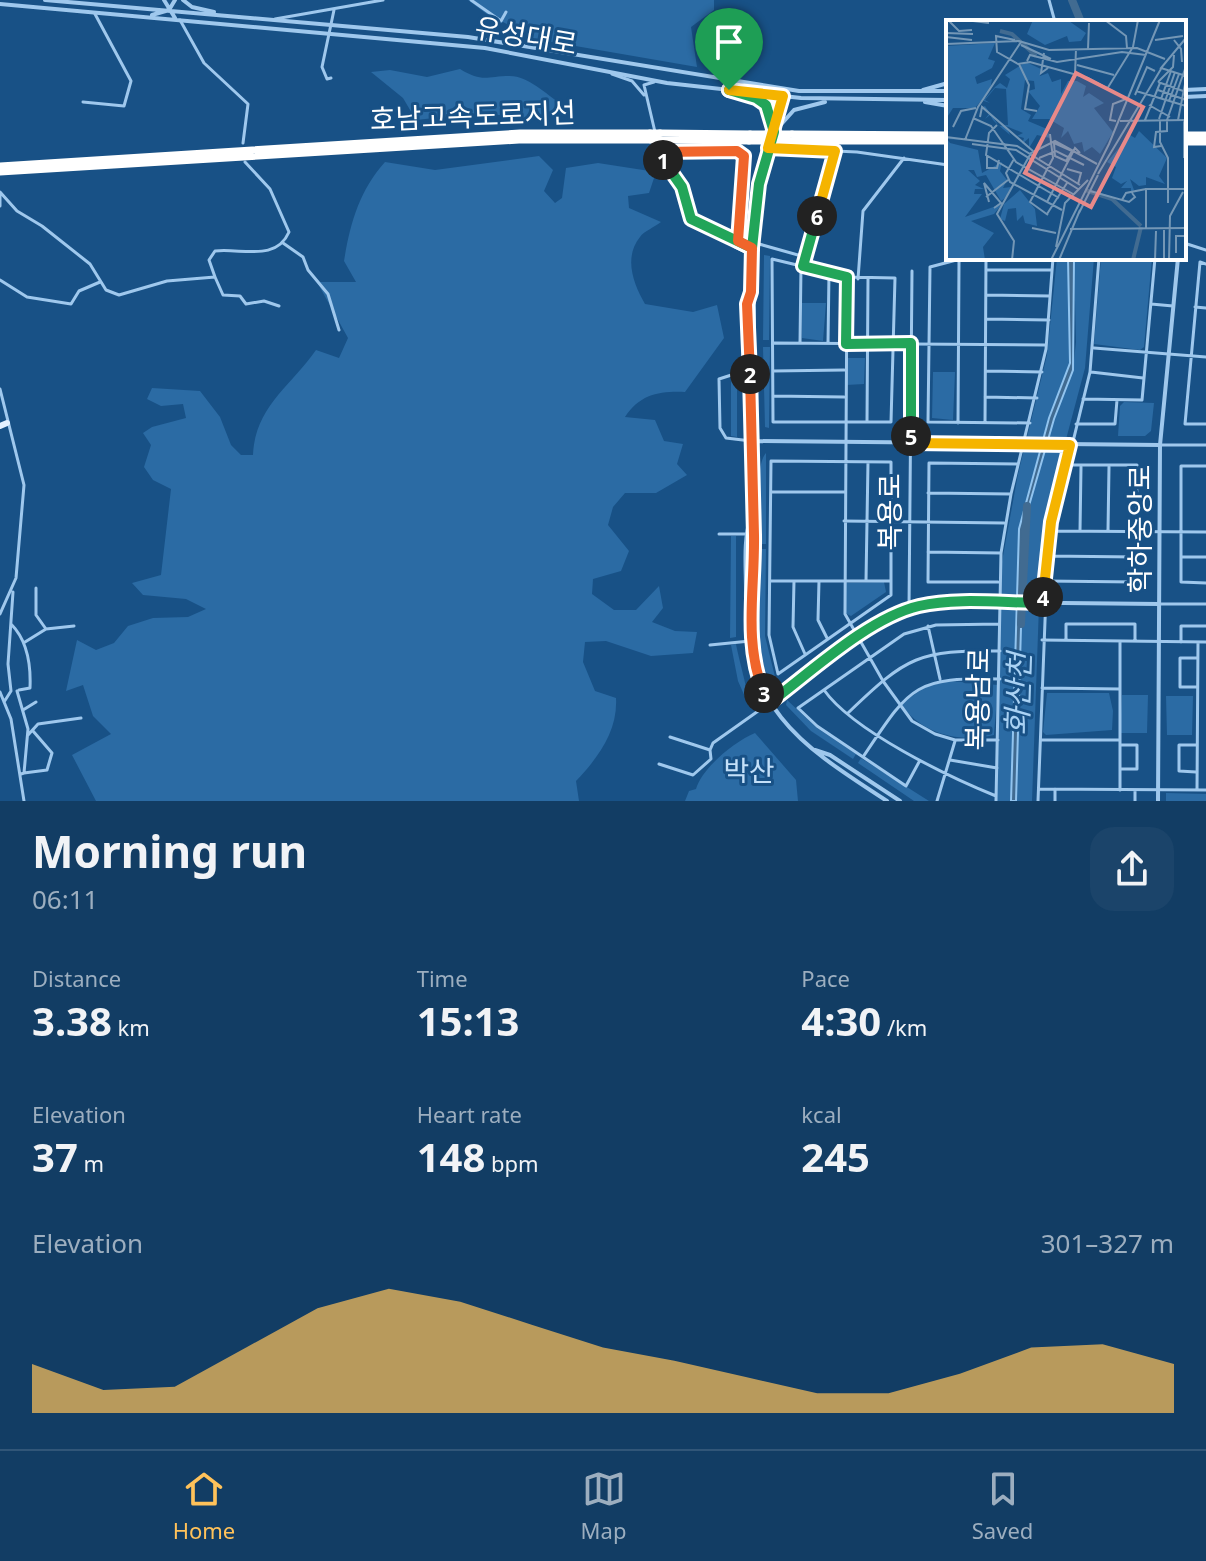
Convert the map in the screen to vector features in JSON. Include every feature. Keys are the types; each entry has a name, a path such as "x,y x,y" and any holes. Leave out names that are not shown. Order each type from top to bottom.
{"highway":[{"name":"호남고속도로지선","path":"0,166 520,133 650,137"},
{"name":"호남고속도로지선","path":"0,172 519,140 946,135"},
{"name":"호남고속도로지선","path":"791,137 946,141"}],"street":[{"name":"유성대로","path":"44,0 468,37 783,89 946,91"},
{"path":"42,7 44,0"},
{"path":"150,15 169,10 175,0"},
{"path":"183,0 192,7 224,15"},
{"path":"275,19 383,0"},
{"path":"471,0 501,21 506,12"},
{"path":"1049,0 1054,20"},
{"path":"144,7 154,1"},
{"path":"165,2 180,20 204,63 248,104 243,143"},
{"name":"유성대로","path":"0,4 150,15 485,48 667,83 783,96 831,101 946,103"},
{"path":"331,78 327,79 322,67 334,10"},
{"path":"83,102 127,105 131,81 93,11"},
{"path":"608,72 637,85 647,103"},
{"path":"667,83 645,83 647,103 667,170 682,187 691,219 738,241 805,257"},
{"path":"920,91 946,84"},
{"path":"749,628 753,611 752,245 759,184 783,89"},
{"path":"1186,90 1206,89"},
{"path":"729,90 756,98 766,105 774,132"},
{"path":"1186,97 1206,96"},
{"path":"774,132 794,110 831,101"},
{"path":"768,148 835,151 946,165"},
{"path":"800,343 802,266 835,151"},
{"path":"661,152 743,153 738,241"},
{"path":"858,279 863,211 904,158"},
{"path":"245,162 265,182 282,210 289,232 283,243 268,253 215,251 209,260 223,295 240,296 246,304 264,301 279,306"},
{"path":"0,192 17,211 42,226 90,264 106,290 119,295 167,281 215,277"},
{"path":"0,192 0,206"},
{"path":"283,243 303,257 308,270 328,294 339,330"},
{"path":"1186,244 1206,250"},
{"path":"772,259 858,279 895,278 891,422 773,422 772,259"},
{"path":"957,260 930,267 928,422 1030,423"},
{"path":"958,423 961,260"},
{"path":"985,423 986,260"},
{"name":"복용남로","path":"824,690 848,713 919,762 996,798 1000,679 998,582 1001,553 1011,494 1042,372 1053,260"},
{"path":"1038,801 1044,581 1050,531 1068,445 1090,372 1099,260"},
{"path":"1083,399 1142,400 1155,260"},
{"name":"학하중앙로","path":"1158,801 1160,445 1178,260"},
{"path":"1206,264 1200,262 1185,424 1206,424"},
{"path":"986,270 1052,270"},
{"name":"복용로","path":"909,609 912,271"},
{"path":"828,343 829,273"},
{"path":"847,277 843,602 849,622 898,705 919,726 955,740 998,740"},
{"path":"867,422 868,279"},
{"path":"0,280 27,297 71,304 79,291 100,282"},
{"path":"986,295 1050,296"},
{"path":"1151,304 1173,306"},
{"path":"1195,307 1206,308"},
{"path":"986,319 1049,320"},
{"path":"772,343 1046,345"},
{"path":"1093,347 1206,357"},
{"path":"750,369 719,379 719,416 723,436 751,441 1206,445"},
{"path":"773,371 844,370"},
{"path":"985,371 1042,372"},
{"path":"1090,372 1143,378"},
{"path":"0,389 4,425 24,485 8,664 28,735 22,774"},
{"path":"773,396 844,397"},
{"path":"985,397 1037,398"},
{"path":"1076,424 1115,424 1117,400"},
{"path":"771,461 844,461 891,462 891,595 778,674 769,635 771,461"},
{"path":"866,581 868,462"},
{"path":"998,582 928,582 929,463 1018,464"},
{"path":"1044,581 1136,582 1137,465 1065,465"},
{"path":"1080,531 1081,465"},
{"path":"1108,531 1109,465"},
{"path":"1206,466 1181,466 1181,582 1206,583"},
{"path":"771,492 844,492"},
{"path":"928,493 1011,494"},
{"path":"751,517 747,534 745,610 754,665 768,704 783,724 813,749 887,801"},
{"path":"844,521 1005,523"},
{"path":"1050,531 1206,532"},
{"path":"719,534 747,534"},
{"path":"928,552 1001,553"},
{"path":"1047,556 1137,557"},
{"path":"1181,557 1206,557"},
{"path":"769,581 890,581"},
{"path":"794,581 793,627 805,654"},
{"path":"819,581 818,620 827,638"},
{"path":"36,588 36,615 46,629"},
{"path":"0,614 13,590"},
{"path":"659,764 693,775 711,759 713,743 857,639 909,609 936,603 1206,604"},
{"path":"4,702 14,691 30,688 25,642 11,624"},
{"path":"919,762 906,786 817,726 798,708 904,634 928,626 999,624"},
{"path":"1066,640 1066,624 1135,624 1135,641"},
{"path":"25,642 46,629 74,626"},
{"path":"928,626 940,679"},
{"path":"1181,642 1181,626 1206,626"},
{"path":"1042,640 1206,642"},
{"path":"710,645 750,641"},
{"path":"1120,641 1120,790"},
{"path":"1197,790 1198,642"},
{"path":"848,713 883,681 912,661 934,652 1000,651"},
{"path":"1197,687 1180,687 1180,658 1198,658"},
{"path":"863,757 898,705 940,679 1000,679"},
{"path":"1042,688 1120,689"},
{"path":"0,692 11,719 24,801"},
{"path":"23,710 36,702"},
{"path":"28,735 38,724 81,718"},
{"path":"22,774 47,770 50,766 52,753 33,731"},
{"path":"670,737 710,750"},
{"path":"937,801 955,740"},
{"path":"1041,740 1137,745 1137,769 1120,769"},
{"path":"1197,745 1179,745 1179,771 1197,772"},
{"path":"813,749 830,755 900,801"},
{"name":"복용남로","path":"950,760 997,768"},
{"path":"1039,789 1206,790"},
{"path":"1055,789 1055,801"},
{"path":"1135,790 1135,801"}],"green space":[{"path":"468,0 714,0 714,10 691,27 697,67 535,39 503,22 500,24"},
{"path":"460,69 485,78 510,76 523,79 561,104 542,120 481,113 416,120 403,98 371,72 390,70 427,77"},
{"path":"539,156 553,170 544,191 555,203 562,198 566,168 598,163 656,172 649,193 628,196 629,208 661,222 642,235 635,245 631,262 637,288 645,304 693,312 717,305 724,338 685,392 651,396 637,403 625,417 655,420 664,441 683,444 677,464 687,475 656,493 625,493 613,507 608,525 629,551 621,571 593,579 592,594 614,610 636,610 659,586 663,608 652,622 675,631 697,632 693,653 651,656 606,641 585,642 583,662 595,691 616,698 616,710 605,743 576,781 579,801 96,801 72,755 111,734 93,716 83,685 66,691 77,640 96,650 114,643 128,626 153,618 188,617 206,609 186,599 143,595 132,583 161,575 171,489 153,480 144,467 151,445 143,433 152,427 186,418 183,404 161,406 147,399 152,388 200,391 220,417 231,445 241,455 253,455 255,438 267,410 316,350 339,358 348,338 317,282 356,282 344,261 349,234 368,184 385,162 435,170"},
{"path":"764,255 770,256 769,340 763,340"},
{"path":"1057,260 1068,260 1070,363 1048,419 1019,529 1011,801 997,801 1001,567 1018,474 1047,355"},
{"path":"1074,260 1094,260 1085,368 1056,477 1041,550 1032,801 1016,801 1024,523 1054,418 1073,370 1076,342"},
{"path":"1101,260 1152,260 1144,347 1140,350 1094,344"},
{"path":"802,303 826,303 823,341 802,338"},
{"path":"763,347 770,347 769,428 765,427"},
{"path":"846,358 865,358 864,384 846,385"},
{"path":"933,372 955,372 953,420 932,418"},
{"path":"731,375 737,375 737,437 731,436"},
{"path":"1124,402 1154,403 1151,431 1145,436 1118,436 1120,406"},
{"path":"766,453 766,544 761,544 759,483"},
{"path":"731,536 736,536 736,637 730,638"},
{"path":"761,549 766,549 765,636 777,685 768,676 759,643"},
{"path":"884,582 886,592 851,616 845,613 846,583"},
{"path":"736,644 749,706 738,681 731,645"},
{"path":"949,681 998,685 994,735 968,738 942,734 919,723 901,704 925,687"},
{"path":"1047,693 1109,693 1113,711 1112,730 1046,735 1043,732"},
{"path":"1122,695 1148,695 1147,733 1120,733"},
{"path":"1166,696 1193,696 1192,735 1167,735"},
{"path":"787,700 817,728 856,754 853,759 811,731 786,705"},
{"name":"박산","path":"755,733 796,780 798,801 685,801 689,791 696,789 720,756"},
{"path":"861,758 929,801 914,801 858,763"},
{"path":"1166,793 1206,794 1206,801 1166,801"}],"water":[{"path":"1068,260 1074,260 1073,370 1054,419 1024,523 1016,801 1011,801 1019,529 1049,418 1070,363"}],"waterway":[{"name":"화산천","path":"1072,0 1080,20"},
{"name":"화산천","path":"1021,624 1027,506"}],"route":[{"path":"729,90 756,98 766,105 774,132 768,148 759,184 752,248 696,223 688,216 682,187 667,170 661,152 737,151 744,156 738,241 752,248 751,292 747,304 751,517 754,530 753,611 749,628 754,665 768,704 871,629 909,609 936,603 1043,603 1051,522 1070,445 911,443 911,343 846,344 847,277 803,266 835,151 768,148 774,132 783,96 729,90"}]}
